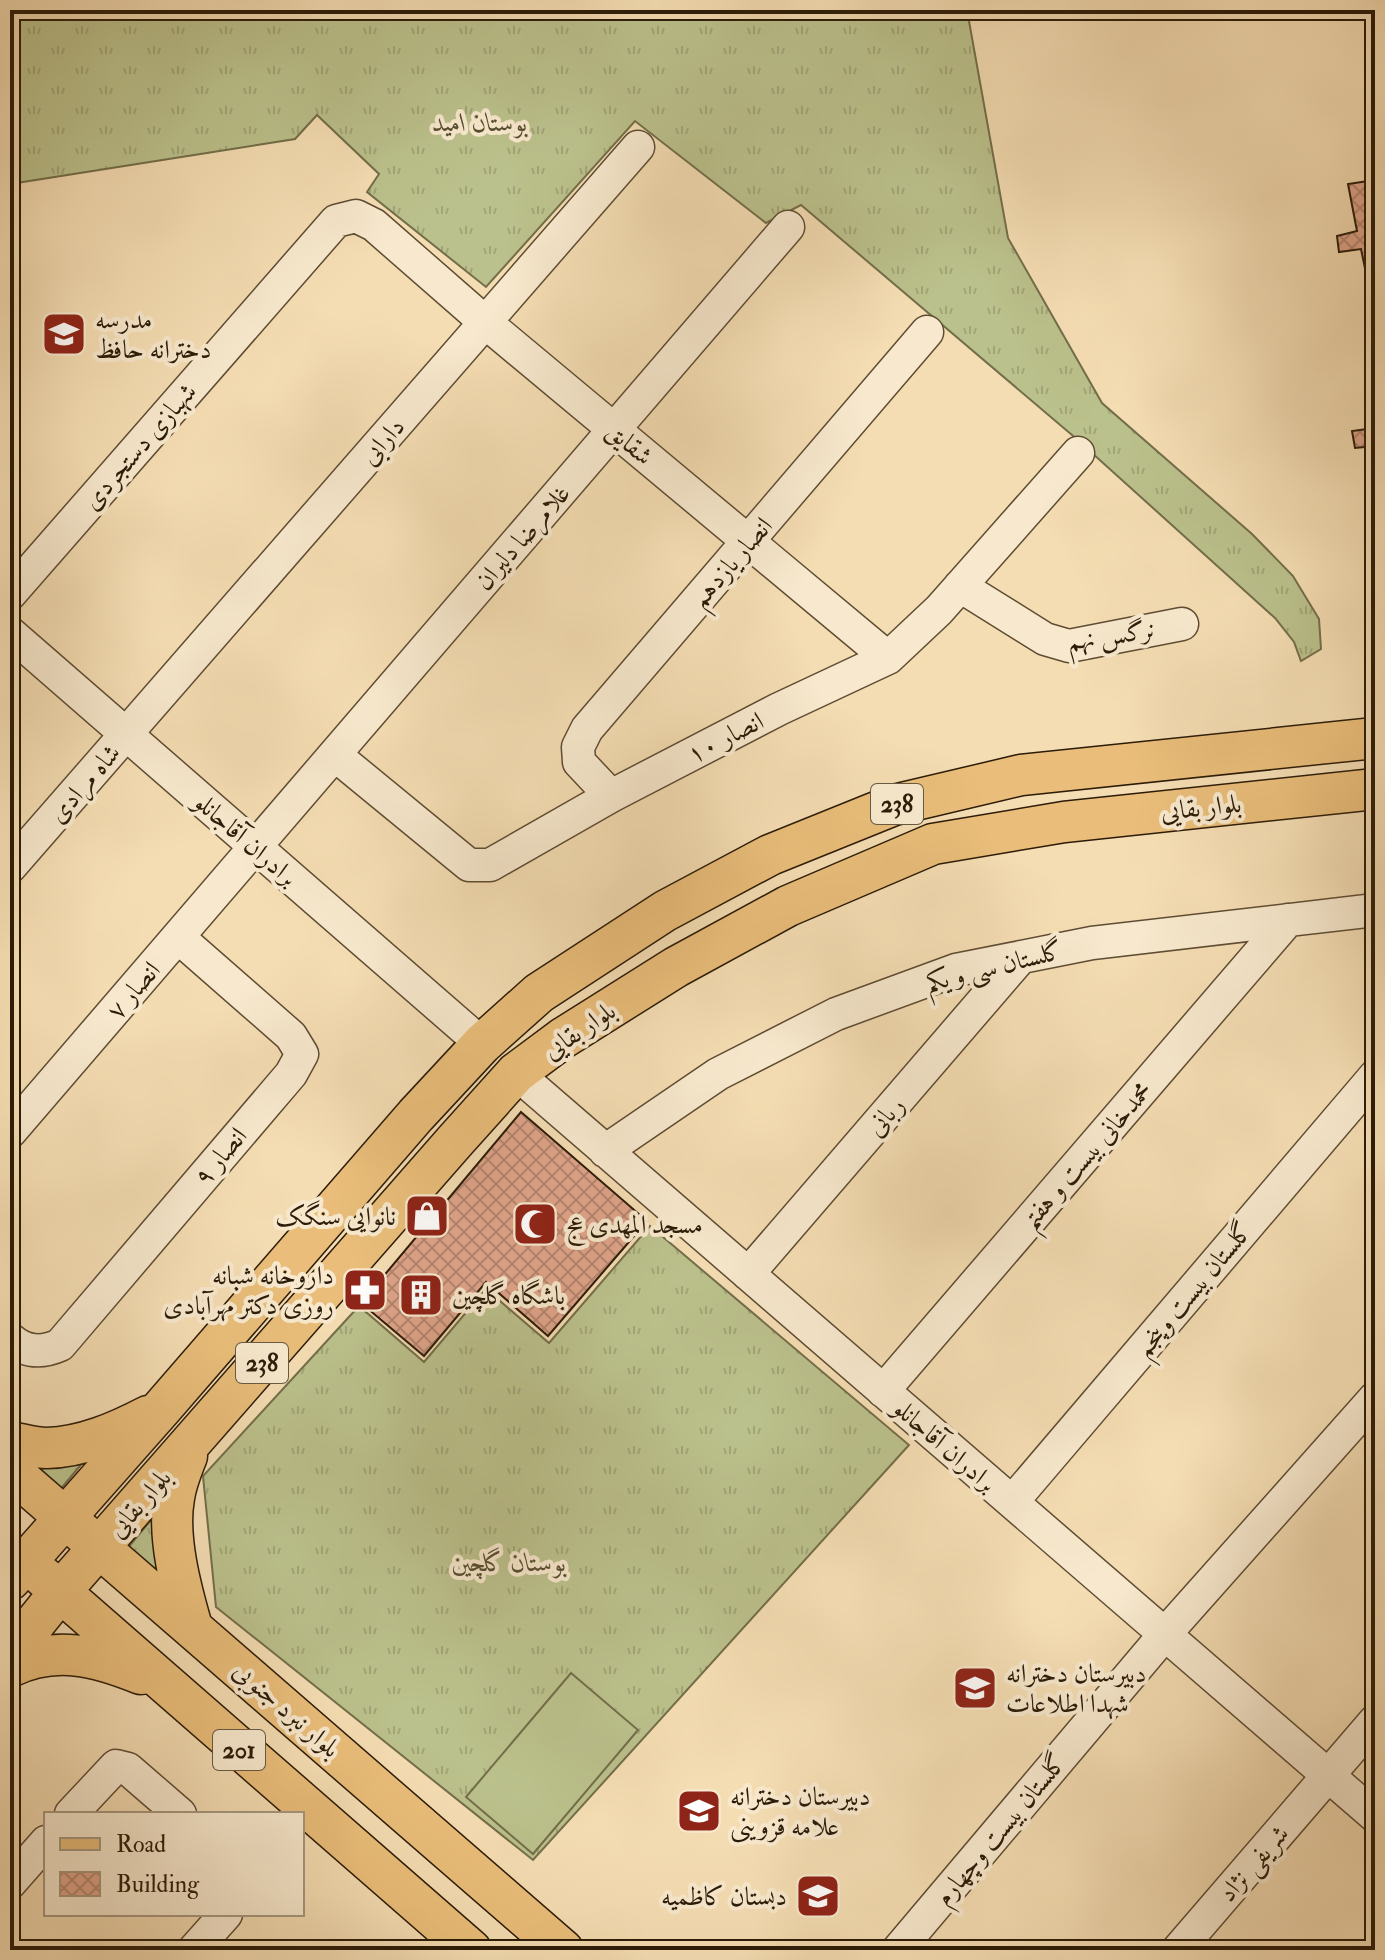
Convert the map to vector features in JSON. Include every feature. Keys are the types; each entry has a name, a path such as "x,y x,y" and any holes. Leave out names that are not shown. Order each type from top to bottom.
{"main road":[{"name":"بلوار بقایی","path":"15,1563 67,1518 406,1126 482,1044 539,993 665,911 770,855 894,805 1021,775 1375,738"},
{"name":"بلوار بقایی","path":"10,1654 59,1593 516,1073 563,1038 676,967 788,906 933,844 1064,822 1375,789"},
{"path":"482,1044 516,1073"},
{"path":"10,1442 45,1448 94,1440 119,1431 162,1408"},
{"path":"192,1627 184,1600 171,1519 174,1495 193,1441"},
{"name":"بلوار نبرد جنوبی","path":"10,1470 563,1950"},
{"name":"201","path":"15,1563 59,1593 471,1950"},
{"path":"10,1667 41,1656 89,1656 118,1665 168,1688"}],"street":[{"name":"دارابی","path":"126,734 638,147"},
{"name":"شهبازی دستجردی","path":"10,594 336,221 356,216 374,225"},
{"name":"شقایق","path":"374,225 485,322 888,658"},
{"name":"غلامرضا دلیران","path":"256,847 788,227"},
{"name":"انصار یازدهم","path":"611,796 579,762 578,747 587,729 927,332"},
{"name":"انصار ۱۰","path":"335,755 469,865 490,865 611,796 779,709 888,658 939,610 1078,453"},
{"name":"نرگس نهم","path":"960,586 1045,639 1069,646 1182,624"},
{"name":"برادران آقاجانلو","path":"10,633 482,1044"},
{"name":"شاه مرادی","path":"10,867 126,734"},
{"name":"انصار ۷","path":"10,1132 256,847"},
{"name":"گلستان سی و یکم","path":"605,1151 718,1074 836,1014 956,970 1092,943 1375,910"},
{"name":"محمدخانی بیست و هفتم","path":"883,1391 1288,920"},
{"name":"انصار ۹","path":"10,1339 18,1346 43,1352 60,1345 291,1074 302,1054 291,1036 178,937"},
{"name":"ربانی","path":"748,1274 1021,957"},
{"name":"برادران آقاجانلو","path":"516,1073 1375,1816"},
{"name":"گلستان بیست وپنجم","path":"1012,1502 1375,1076"},
{"name":"گلستان بیست وچهارم","path":"898,1950 1165,1634 1375,1398"},
{"name":"شریفی نژاد","path":"1178,1950 1375,1721"},
{"path":"73,1812 116,1766 128,1769 178,1812"},
{"path":"10,1883 44,1844"},
{"path":"194,1950 224,1916"}],"green space":[{"name":"بوستان امید","path":"10,10 967,10 1008,238 1102,403 1252,534 1293,576 1319,619 1321,649 1301,661 1294,642 1275,618 1072,435 801,205 766,223 635,121 486,287 367,192 379,174 317,115 295,139 10,184"},
{"name":"بوستان گلچین","path":"650,1226 909,1445 533,1860 216,1607 203,1476 359,1306 424,1362 486,1289 549,1343"},
{"path":"94,1449 59,1491 10,1452"},
{"path":"162,1507 171,1588 126,1550"},
{"path":"571,1673 638,1730 533,1854 466,1797"}],"building":[{"path":"1375,180 1375,278 1367,278 1361,249 1339,252 1337,236 1357,231 1348,184"},
{"path":"1375,428 1375,446 1355,448 1352,431"},
{"name":"مسجد المهدی عج","path":"521,1112 647,1221 548,1336 486,1282 424,1356 361,1303"}],"place":[{"name":"مدرسه دخترانه حافظ","path":"64,334"},
{"name":"نانوایی سنگک","path":"427,1216"},
{"name":"مسجد المهدی عج","path":"535,1224"},
{"name":"داروخانه شبانه روزی دکتر مهرآبادی","path":"365,1290"},
{"name":"باشگاه گلچین","path":"421,1295"},
{"name":"دبیرستان دخترانه شهدا اطلاعات","path":"975,1688"},
{"name":"دبیرستان دخترانه علامه قزوینی","path":"699,1811"},
{"name":"دبستان کاظمیه","path":"818,1896"}]}
